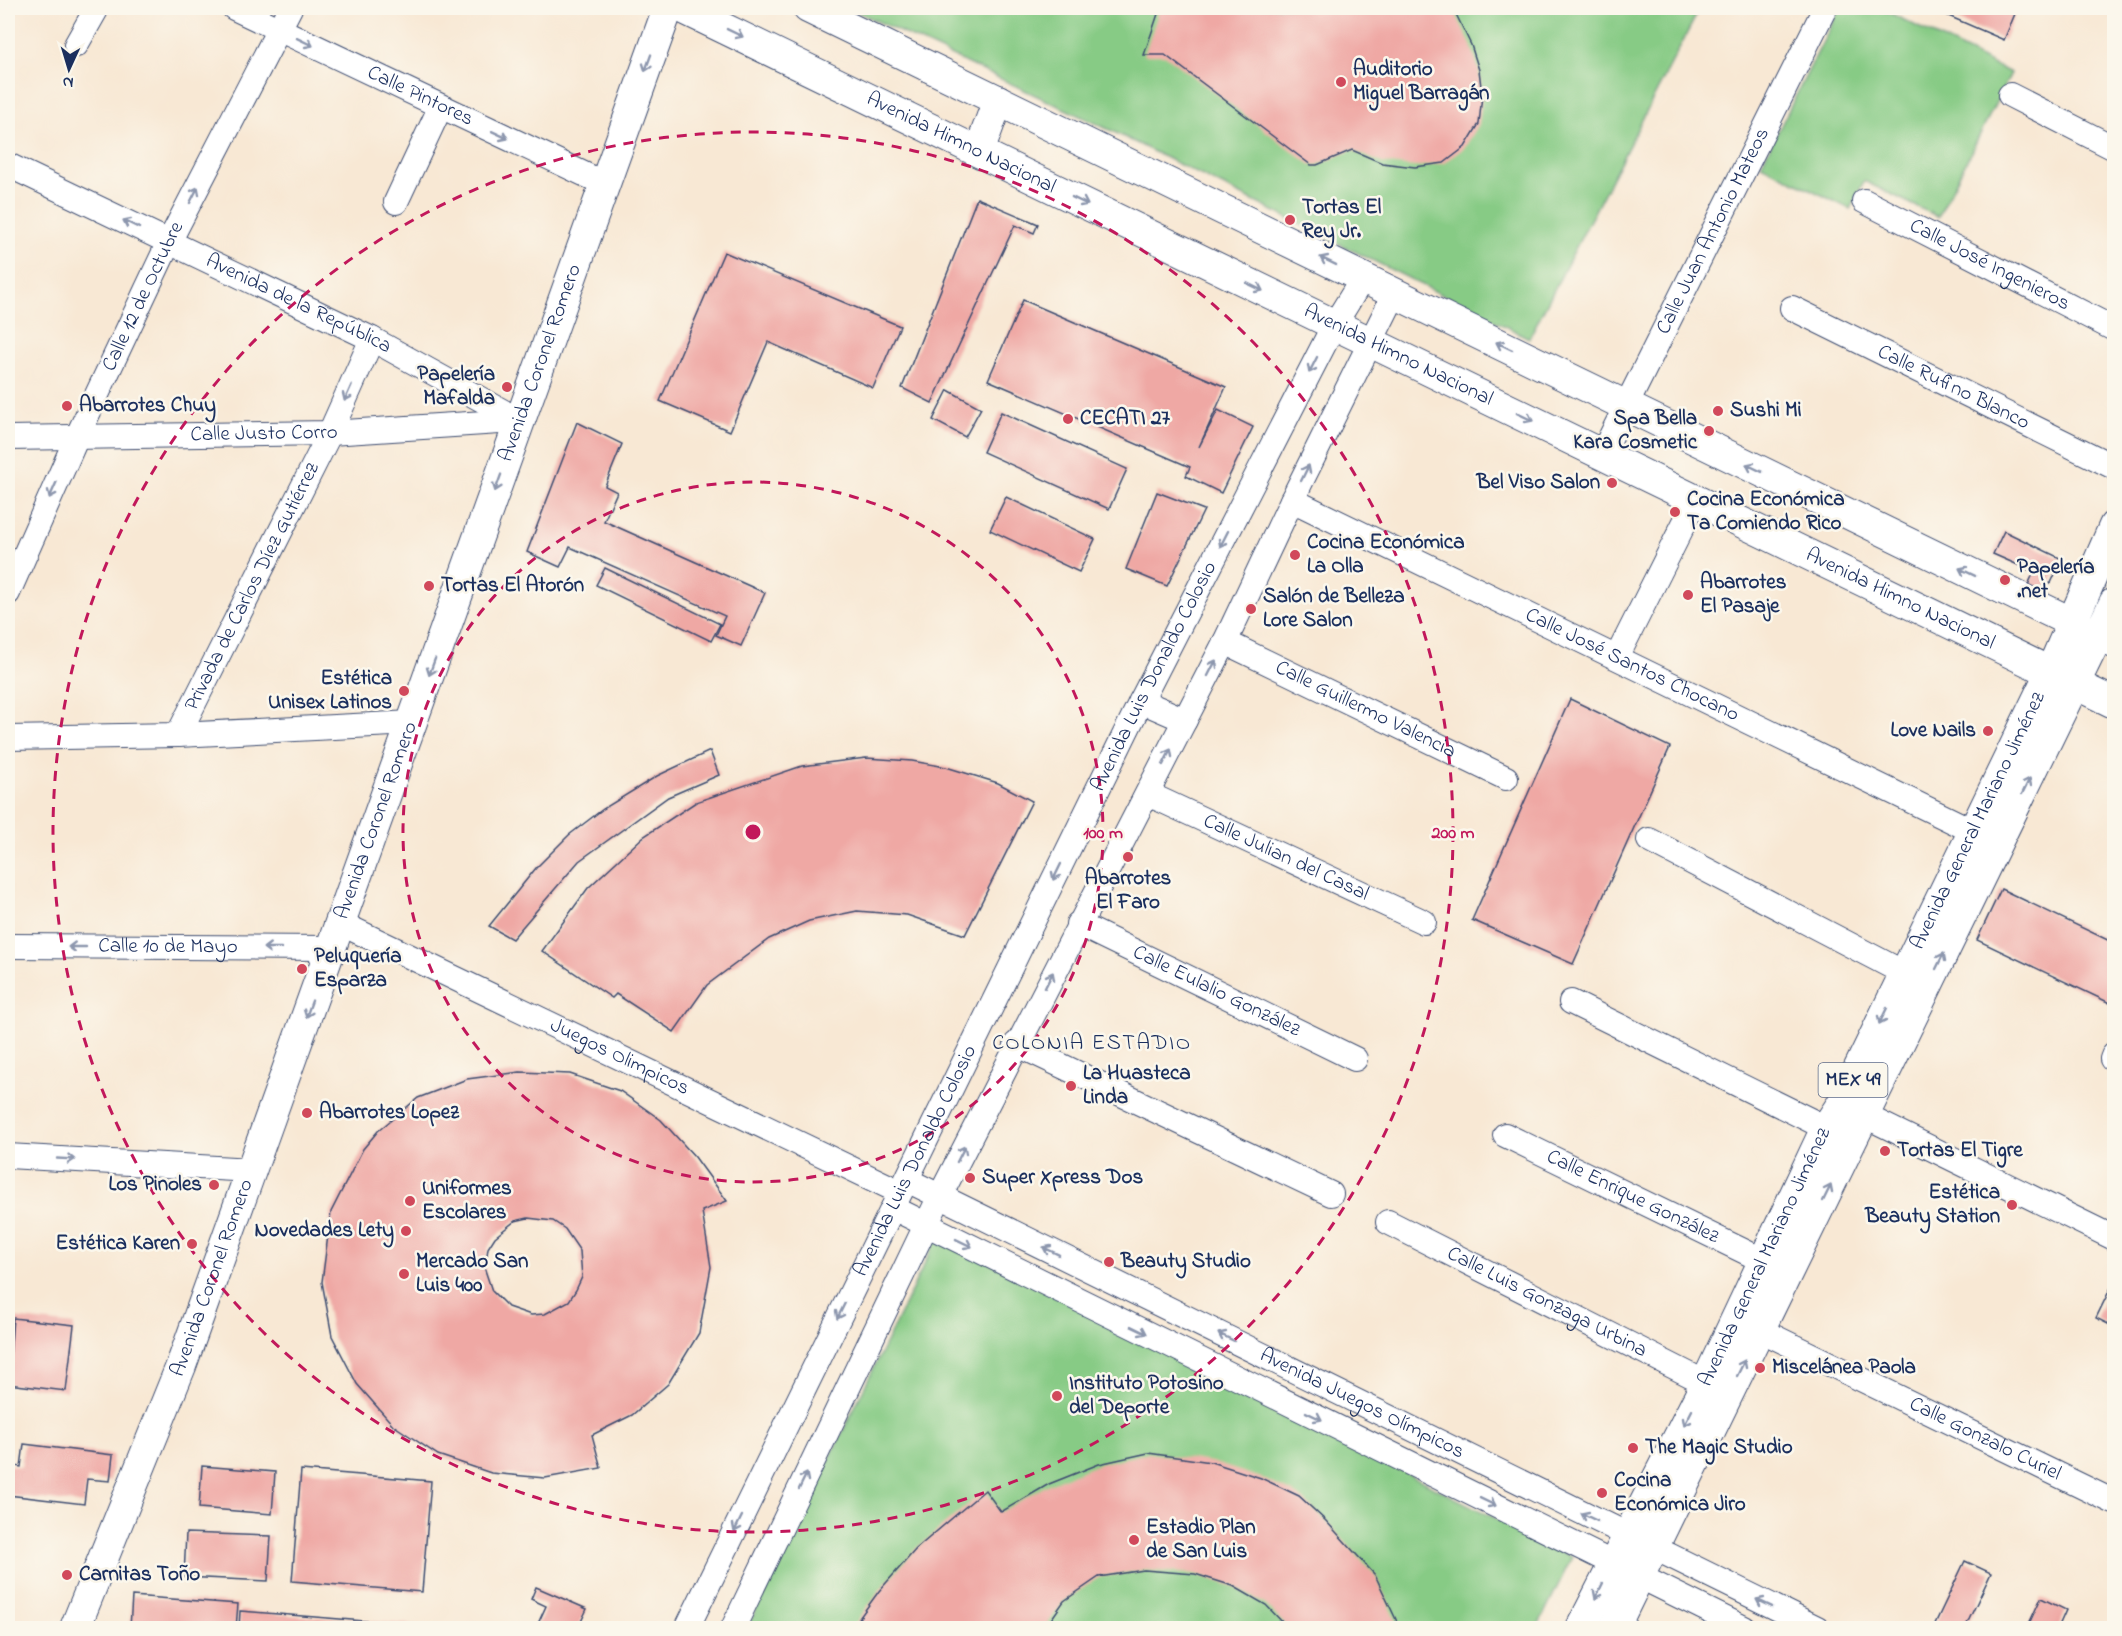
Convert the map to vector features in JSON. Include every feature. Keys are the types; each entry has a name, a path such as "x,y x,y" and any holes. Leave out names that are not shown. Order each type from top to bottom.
{"main road":[{"name":"Avenida Coronel Romero","path":"75,1629 181,1366 668,8"},
{"name":"Avenida Himno Nacional","path":"682,8 2115,703"},
{"path":"808,8 2107,640"},
{"path":"979,152 998,100"},
{"name":"Avenida General Mariano Jiménez","path":"1614,1629 1640,1577 1641,1542 1706,1383 1762,1260 1844,1116 2063,678 2071,623 2115,526"},
{"name":"Avenida General Mariano Jiménez","path":"1581,1629 1612,1563 1641,1542 1760,1330 1844,1116 1904,973 1973,831 2063,678 2107,640 2115,603"}],"street":[{"path":"76,45 97,8"},
{"name":"Calle Pintores","path":"234,8 440,108 605,184"},
{"name":"Calle 12 de Octubre","path":"8,593 77,437 169,242 290,8"},
{"name":"Calle Juan Antonio Mateos","path":"1602,454 1825,8"},
{"path":"2010,95 2115,148"},
{"path":"396,202 440,108"},
{"name":"Avenida de la República","path":"8,165 372,339 520,421"},
{"name":"Calle José Ingenieros","path":"1864,201 2115,329"},
{"name":"Avenida Luis Donaldo Colosio","path":"687,1629 1141,701 1334,325 1363,278"},
{"name":"Avenida Luis Donaldo Colosio","path":"733,1629 940,1196 1016,1044 1225,642 1369,341 1395,293"},
{"name":"Calle Rufino Blanco","path":"1792,309 2115,467"},
{"name":"Privada de Carlos Díez Gutiérrez","path":"178,735 330,434 372,339"},
{"name":"Calle Justo Corro","path":"8,438 330,434 520,421"},
{"name":"Calle José Santos Chocano","path":"1292,500 1973,831"},
{"path":"1609,653 1696,500"},
{"name":"Calle Guillermo Valencia","path":"1225,642 1506,778"},
{"path":"1141,701 1185,720"},
{"path":"8,738 178,735 412,723"},
{"name":"Calle Julian del Casal","path":"1148,794 1424,922"},
{"path":"1649,840 1904,973"},
{"name":"Calle Eulalio González","path":"1078,924 1355,1059"},
{"name":"Juegos Olimpicos","path":"335,936 900,1193"},
{"name":"Calle 10 de Mayo","path":"8,946 335,936"},
{"path":"1570,1002 1844,1116 2115,1238"},
{"path":"1016,1044 1331,1194"},
{"name":"Calle Enrique González","path":"1505,1135 1762,1260"},
{"path":"8,1156 251,1170"},
{"name":"Avenida Juegos Olímpicos","path":"900,1193 940,1196 1817,1629"},
{"name":"Avenida Juegos Olímpicos","path":"900,1193 926,1225 1744,1629"},
{"name":"Calle Luis Gonzaga Urbina","path":"1388,1222 1706,1383"},
{"name":"Calle Gonzalo Curiel","path":"1760,1330 2115,1502"},
{"path":"755,1488 792,1506"}],"green space":[{"path":"849,8 1700,8 1529,338 1112,131"},
{"path":"1840,8 1880,8 2011,73 1938,217 1864,181 1850,209 1761,165"},
{"name":"Instituto Potosino del Deporte","path":"938,1236 1572,1557 1537,1628 747,1628"}],"building":[{"name":"Auditorio Miguel Barragán","path":"1160,8 1453,8 1471,45 1479,70 1482,95 1479,124 1465,147 1444,163 1415,167 1382,163 1352,150 1317,165 1311,165 1165,55 1144,55"},
{"path":"1930,8 2013,8 2017,9 2004,40"},
{"path":"977,198 1038,224 1034,233 1015,225 932,403 902,388"},
{"path":"724,252 900,326 873,388 768,342 730,431 660,401"},
{"path":"1023,300 1226,387 1199,447 1218,410 1253,427 1221,493 1186,476 1190,467 988,380"},
{"path":"948,390 981,408 965,437 933,420"},
{"path":"1001,412 1127,469 1109,509 983,452"},
{"path":"577,422 622,444 605,486 617,492 604,521 765,593 741,646 716,635 725,616 570,547 560,567 527,552"},
{"path":"1157,492 1204,510 1167,586 1126,569"},
{"path":"1006,497 1095,539 1079,572 990,530"},
{"path":"2004,531 2062,559 2051,583 2037,590 2028,585 2034,572 1993,554"},
{"path":"605,568 720,624 711,641 596,585"},
{"path":"1570,699 1670,747 1573,964 1472,920"},
{"path":"710,751 719,775 668,797 579,861 512,939 489,926 536,868 569,835 603,809 657,776"},
{"path":"866,758 912,761 946,767 998,783 1032,801 965,935 907,915 857,911 809,921 769,939 707,985 674,1032 616,994 612,998 542,951 588,888 643,837 696,802 802,766"},
{"path":"2001,889 2114,943 2114,1005 1977,940"},
{"name":"Mercado San Luis 400","path":"520,1072 570,1074 620,1091 661,1120 695,1157 727,1201 702,1211 711,1267 699,1333 668,1384 632,1415 592,1435 601,1468 545,1478 491,1473 438,1455 393,1425 357,1384 332,1336 322,1282 331,1212 363,1149 378,1131 418,1098 467,1079","holes":["528,1218 553,1221 565,1229 580,1251 582,1277 576,1290 569,1301 545,1314 531,1315 508,1307 492,1291 485,1270 488,1248 495,1237 515,1221"]},
{"path":"2114,1281 2114,1327 2096,1318"},
{"path":"13,1318 74,1325 66,1391 8,1384"},
{"path":"24,1444 113,1455 110,1481 87,1479 84,1504 8,1495 8,1465 21,1467"},
{"name":"Estadio Plan de San Luis","path":"1148,1453 1211,1462 1261,1478 1299,1496 1326,1521 1375,1575 1400,1628 1288,1628 1266,1605 1233,1586 1195,1574 1144,1570 1099,1577 1064,1601 1045,1628 852,1628 879,1591 916,1549 985,1490 1001,1512 1049,1484 1099,1464"},
{"path":"202,1466 275,1472 272,1514 199,1508"},
{"path":"301,1470 431,1481 422,1592 292,1581"},
{"path":"186,1533 271,1536 268,1581 184,1577"},
{"path":"1965,1561 1991,1573 1965,1628 1933,1628"},
{"path":"536,1587 587,1609 578,1628 536,1628 546,1606 531,1599"},
{"path":"132,1596 238,1604 236,1628 130,1628"},
{"path":"2041,1598 2066,1610 2058,1628 2027,1628"},
{"path":"240,1611 438,1627 438,1628 239,1628"}],"place":[{"name":"Auditorio Miguel Barragán","path":"1341,82"},
{"name":"Tortas El Rey Jr.","path":"1290,220"},
{"name":"Papelería Mafalda","path":"507,387"},
{"name":"Abarrotes Chuy","path":"67,406"},
{"name":"Sushi Mi","path":"1718,411"},
{"name":"CECATI 27","path":"1068,419"},
{"name":"Spa Bella Kara Cosmetic","path":"1709,431"},
{"name":"Bel Viso Salon","path":"1612,483"},
{"name":"Cocina Económica Ta Comiendo Rico","path":"1675,512"},
{"name":"Cocina Económica La Olla","path":"1295,555"},
{"name":"Papelería .net","path":"2005,580"},
{"name":"Tortas El Atorón","path":"429,586"},
{"name":"Abarrotes El Pasaje","path":"1688,595"},
{"name":"Salón de Belleza Lore Salon","path":"1251,609"},
{"name":"Estética Unisex Latinos","path":"404,691"},
{"name":"Love Nails","path":"1988,731"},
{"name":"Abarrotes El Faro","path":"1128,857"},
{"name":"Peluquería Esparza","path":"302,969"},
{"name":"La Huasteca Linda","path":"1071,1086"},
{"name":"Abarrotes Lopez","path":"307,1113"},
{"name":"Tortas El Tigre","path":"1885,1151"},
{"name":"Super Xpress Dos","path":"970,1178"},
{"name":"Los Pinoles","path":"214,1185"},
{"name":"Uniformes Escolares","path":"410,1201"},
{"name":"Estética Beauty Station","path":"2012,1205"},
{"name":"Novedades Lety","path":"406,1231"},
{"name":"Estética Karen","path":"192,1244"},
{"name":"Beauty Studio","path":"1109,1262"},
{"name":"Mercado San Luis 400","path":"404,1274"},
{"name":"Miscelánea Paola","path":"1760,1368"},
{"name":"Instituto Potosino del Deporte","path":"1057,1396"},
{"name":"The Magic Studio","path":"1633,1448"},
{"name":"Cocina Económica Jiro","path":"1602,1493"},
{"name":"Estadio Plan de San Luis","path":"1134,1540"},
{"name":"Carnitas Toño","path":"67,1575"}],"district":[{"name":"COLONIA ESTADIO","path":"1092,1044"}]}
